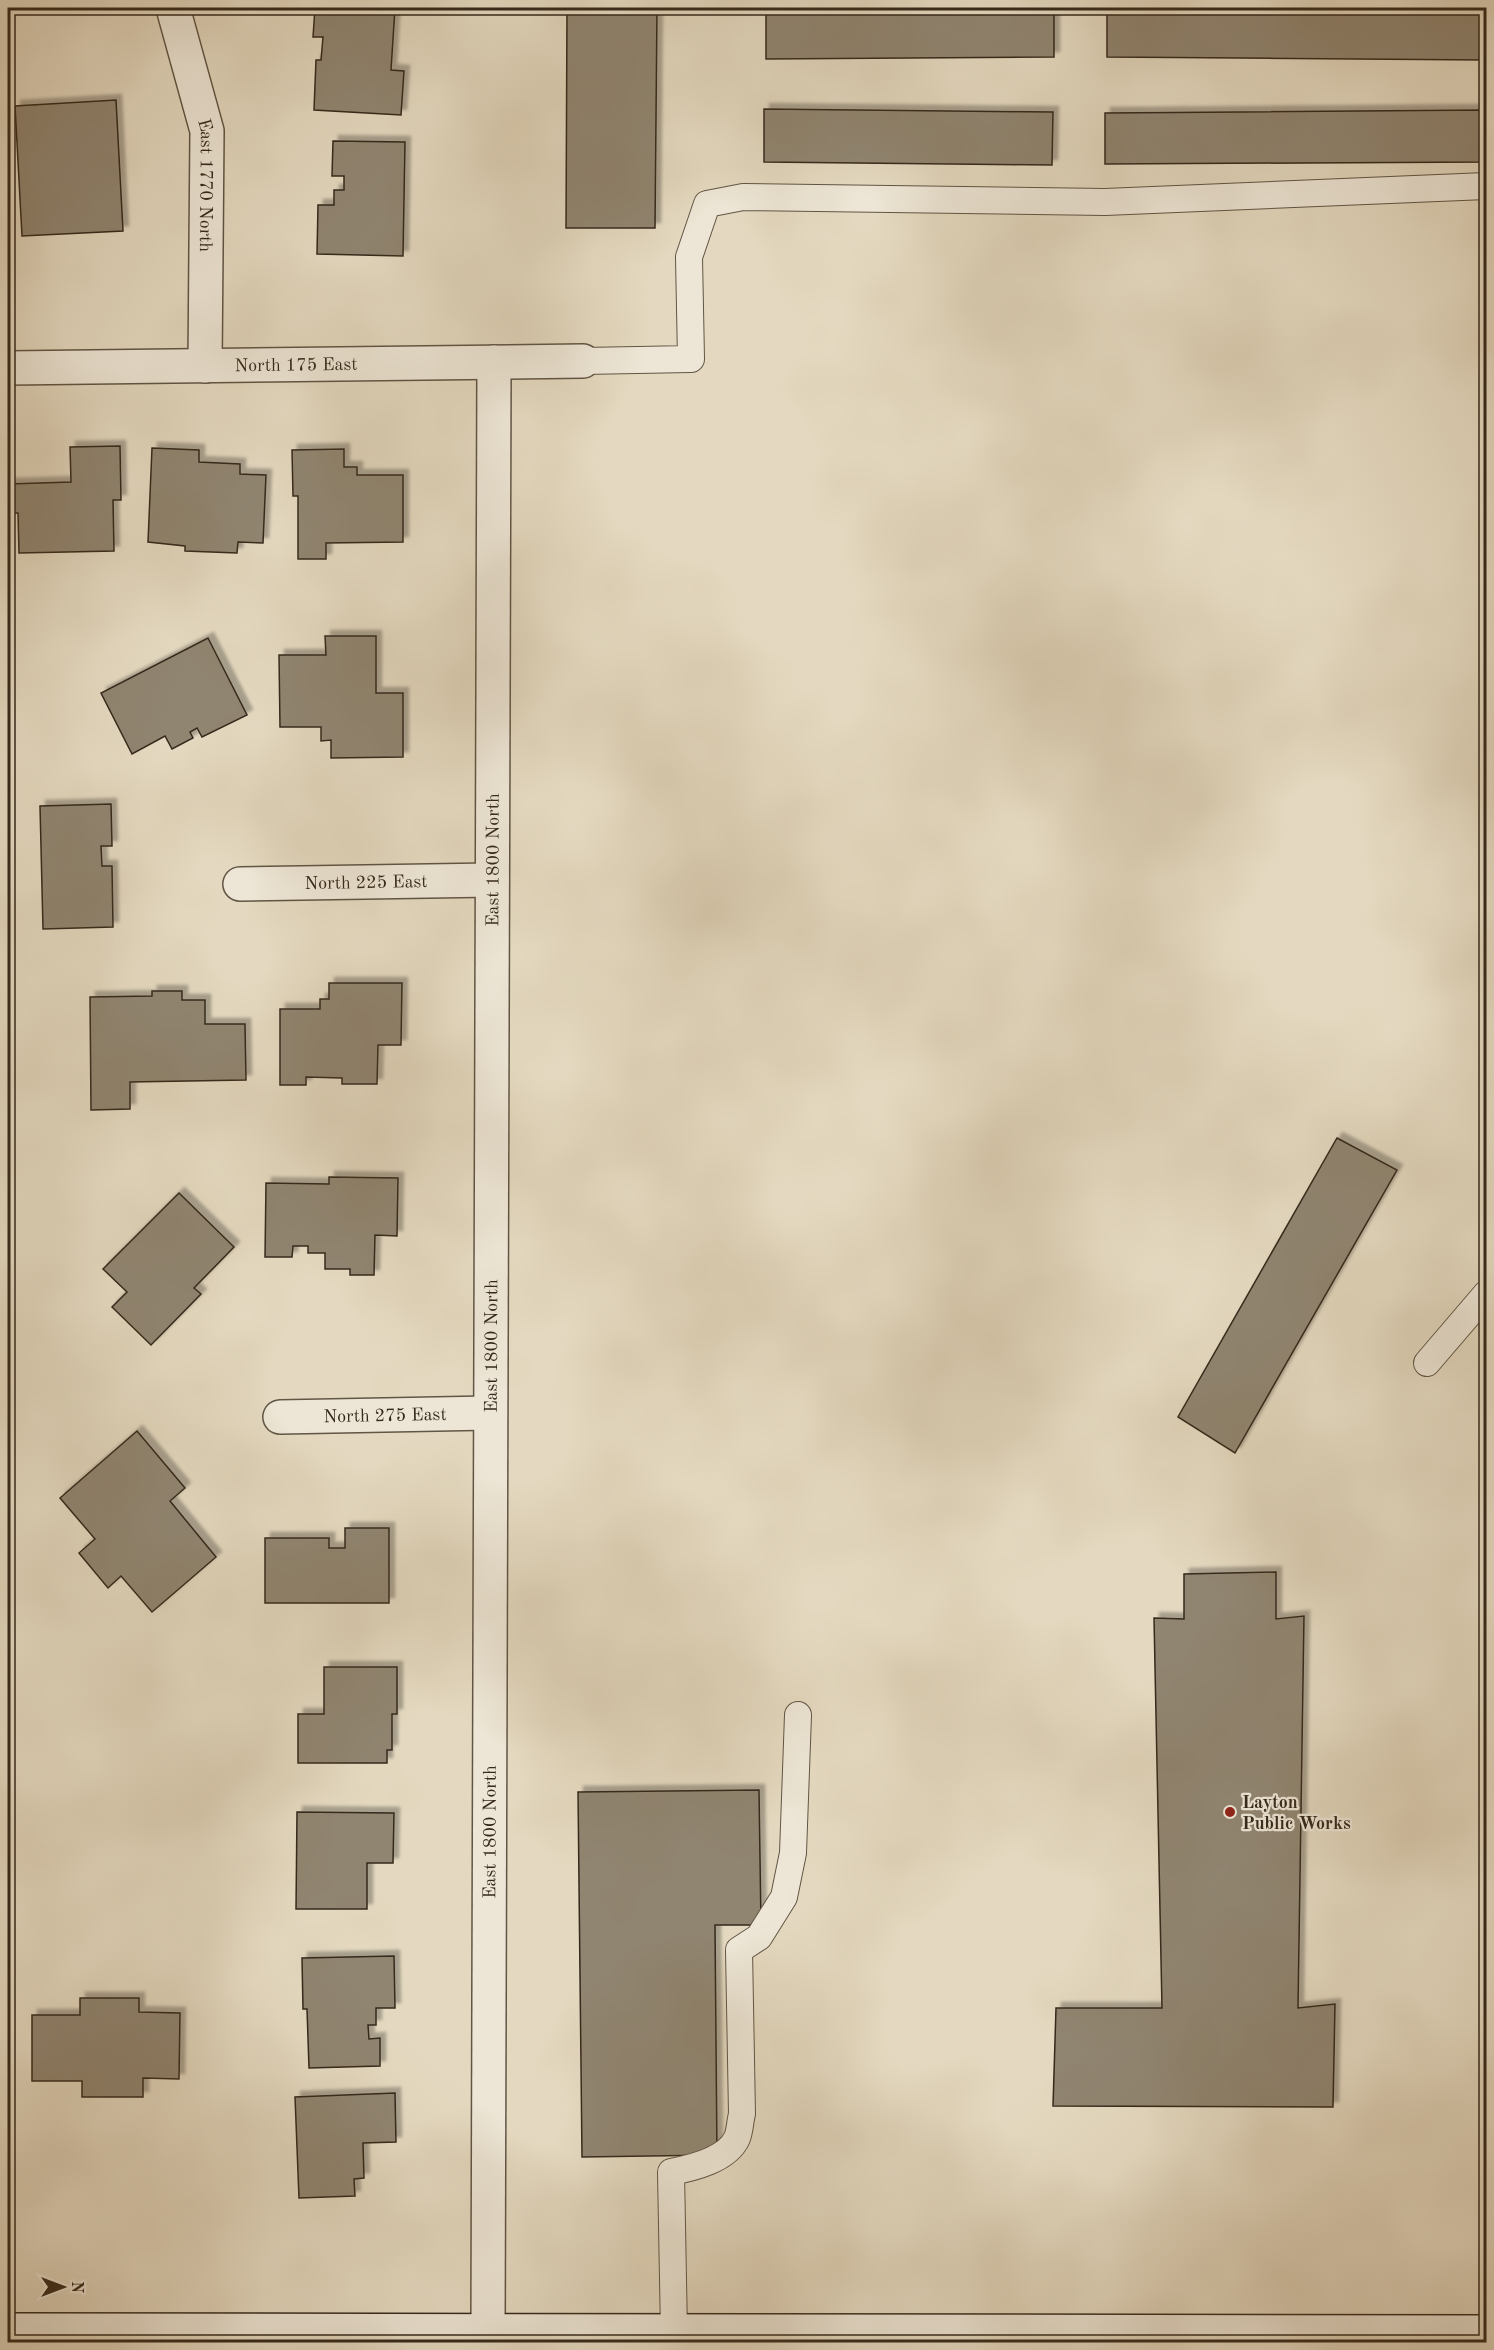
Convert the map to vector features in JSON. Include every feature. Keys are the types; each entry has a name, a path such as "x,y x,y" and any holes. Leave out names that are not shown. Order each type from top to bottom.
{"street":[{"name":"East 1770 North","path":"173,8 207,130 205,366"},
{"name":"North 175 East","path":"8,368 583,361"},
{"name":"East 1800 North","path":"488,2332 494,362"},
{"name":"North 225 East","path":"240,885 492,880"},
{"name":"North 275 East","path":"280,1417 489,1413"},
{"path":"8,2330 1486,2332"}],"lane":[{"path":"583,361 691,359 689,257 707,204 743,197 1105,202 1486,186"},
{"path":"1427,1363 1486,1294"},
{"path":"674,2332 671,2172 690,2169 719,2157 737,2139 742,2114 739,1950 759,1937 784,1897 793,1853 798,1714"}],"building":[{"path":"315,8 395,8 391,70 404,71 401,115 314,110 316,60 321,60 323,37 313,37"},
{"path":"567,8 657,8 655,228 566,228"},
{"path":"766,8 1054,8 1054,57 766,59"},
{"path":"1107,8 1486,8 1486,60 1107,57"},
{"path":"116,100 123,231 22,236 15,106"},
{"path":"764,109 1053,112 1052,165 764,162"},
{"path":"1486,110 1486,162 1105,164 1105,113"},
{"path":"333,141 405,142 403,256 317,254 318,205 334,205 334,190 344,190 344,176 332,176"},
{"path":"120,446 121,500 113,500 114,551 19,553 18,513 8,513 8,484 71,482 70,447"},
{"path":"152,448 199,450 199,462 240,464 240,474 266,475 263,543 238,542 237,553 185,551 185,546 148,542"},
{"path":"344,449 344,467 357,467 357,475 403,475 403,542 326,543 326,559 298,559 298,496 293,496 292,450"},
{"path":"325,636 376,636 376,693 403,693 403,757 331,758 331,740 321,741 321,727 280,727 279,655 326,655"},
{"path":"208,638 247,715 202,737 197,728 190,732 193,738 172,749 165,736 132,754 101,693"},
{"path":"111,804 112,846 101,846 102,866 112,866 113,927 43,929 40,806"},
{"path":"329,983 402,983 401,1045 378,1045 377,1084 342,1084 342,1078 306,1077 306,1085 280,1085 280,1009 320,1009 320,999 329,999"},
{"path":"152,991 182,991 182,1000 205,1000 205,1024 245,1024 246,1080 130,1082 130,1109 91,1110 90,997 152,996"},
{"path":"1337,1138 1397,1170 1235,1453 1178,1417"},
{"path":"329,1177 398,1178 397,1236 375,1235 374,1275 350,1275 350,1269 325,1269 325,1253 308,1253 308,1246 293,1246 292,1257 265,1257 266,1183 329,1184"},
{"path":"179,1193 234,1247 194,1288 201,1294 151,1345 112,1307 127,1292 103,1269"},
{"path":"137,1431 185,1488 170,1501 216,1557 152,1612 121,1576 108,1588 79,1553 95,1539 60,1498"},
{"path":"345,1528 389,1528 389,1603 265,1603 265,1538 329,1538 329,1548 345,1548"},
{"name":"Layton Public Works","path":"1276,1572 1276,1619 1304,1616 1298,2008 1335,2004 1333,2107 1053,2106 1056,2008 1162,2008 1154,1618 1184,1619 1184,1574"},
{"path":"324,1667 397,1667 397,1714 392,1714 392,1750 387,1750 387,1763 298,1763 298,1714 324,1714"},
{"path":"759,1790 761,1925 715,1925 717,2155 582,2157 578,1792"},
{"path":"297,1812 394,1813 393,1863 367,1863 367,1909 296,1909"},
{"path":"394,1956 395,2008 376,2008 376,2025 368,2025 369,2039 380,2038 380,2066 309,2068 307,2009 303,2009 302,1958"},
{"path":"80,1998 139,1998 139,2012 180,2013 179,2079 143,2078 143,2097 82,2097 82,2081 32,2081 32,2015 80,2015"},
{"path":"395,2093 396,2142 363,2143 364,2178 354,2179 355,2196 299,2198 295,2097"}],"place":[{"name":"Layton Public Works","path":"1230,1812"}]}
